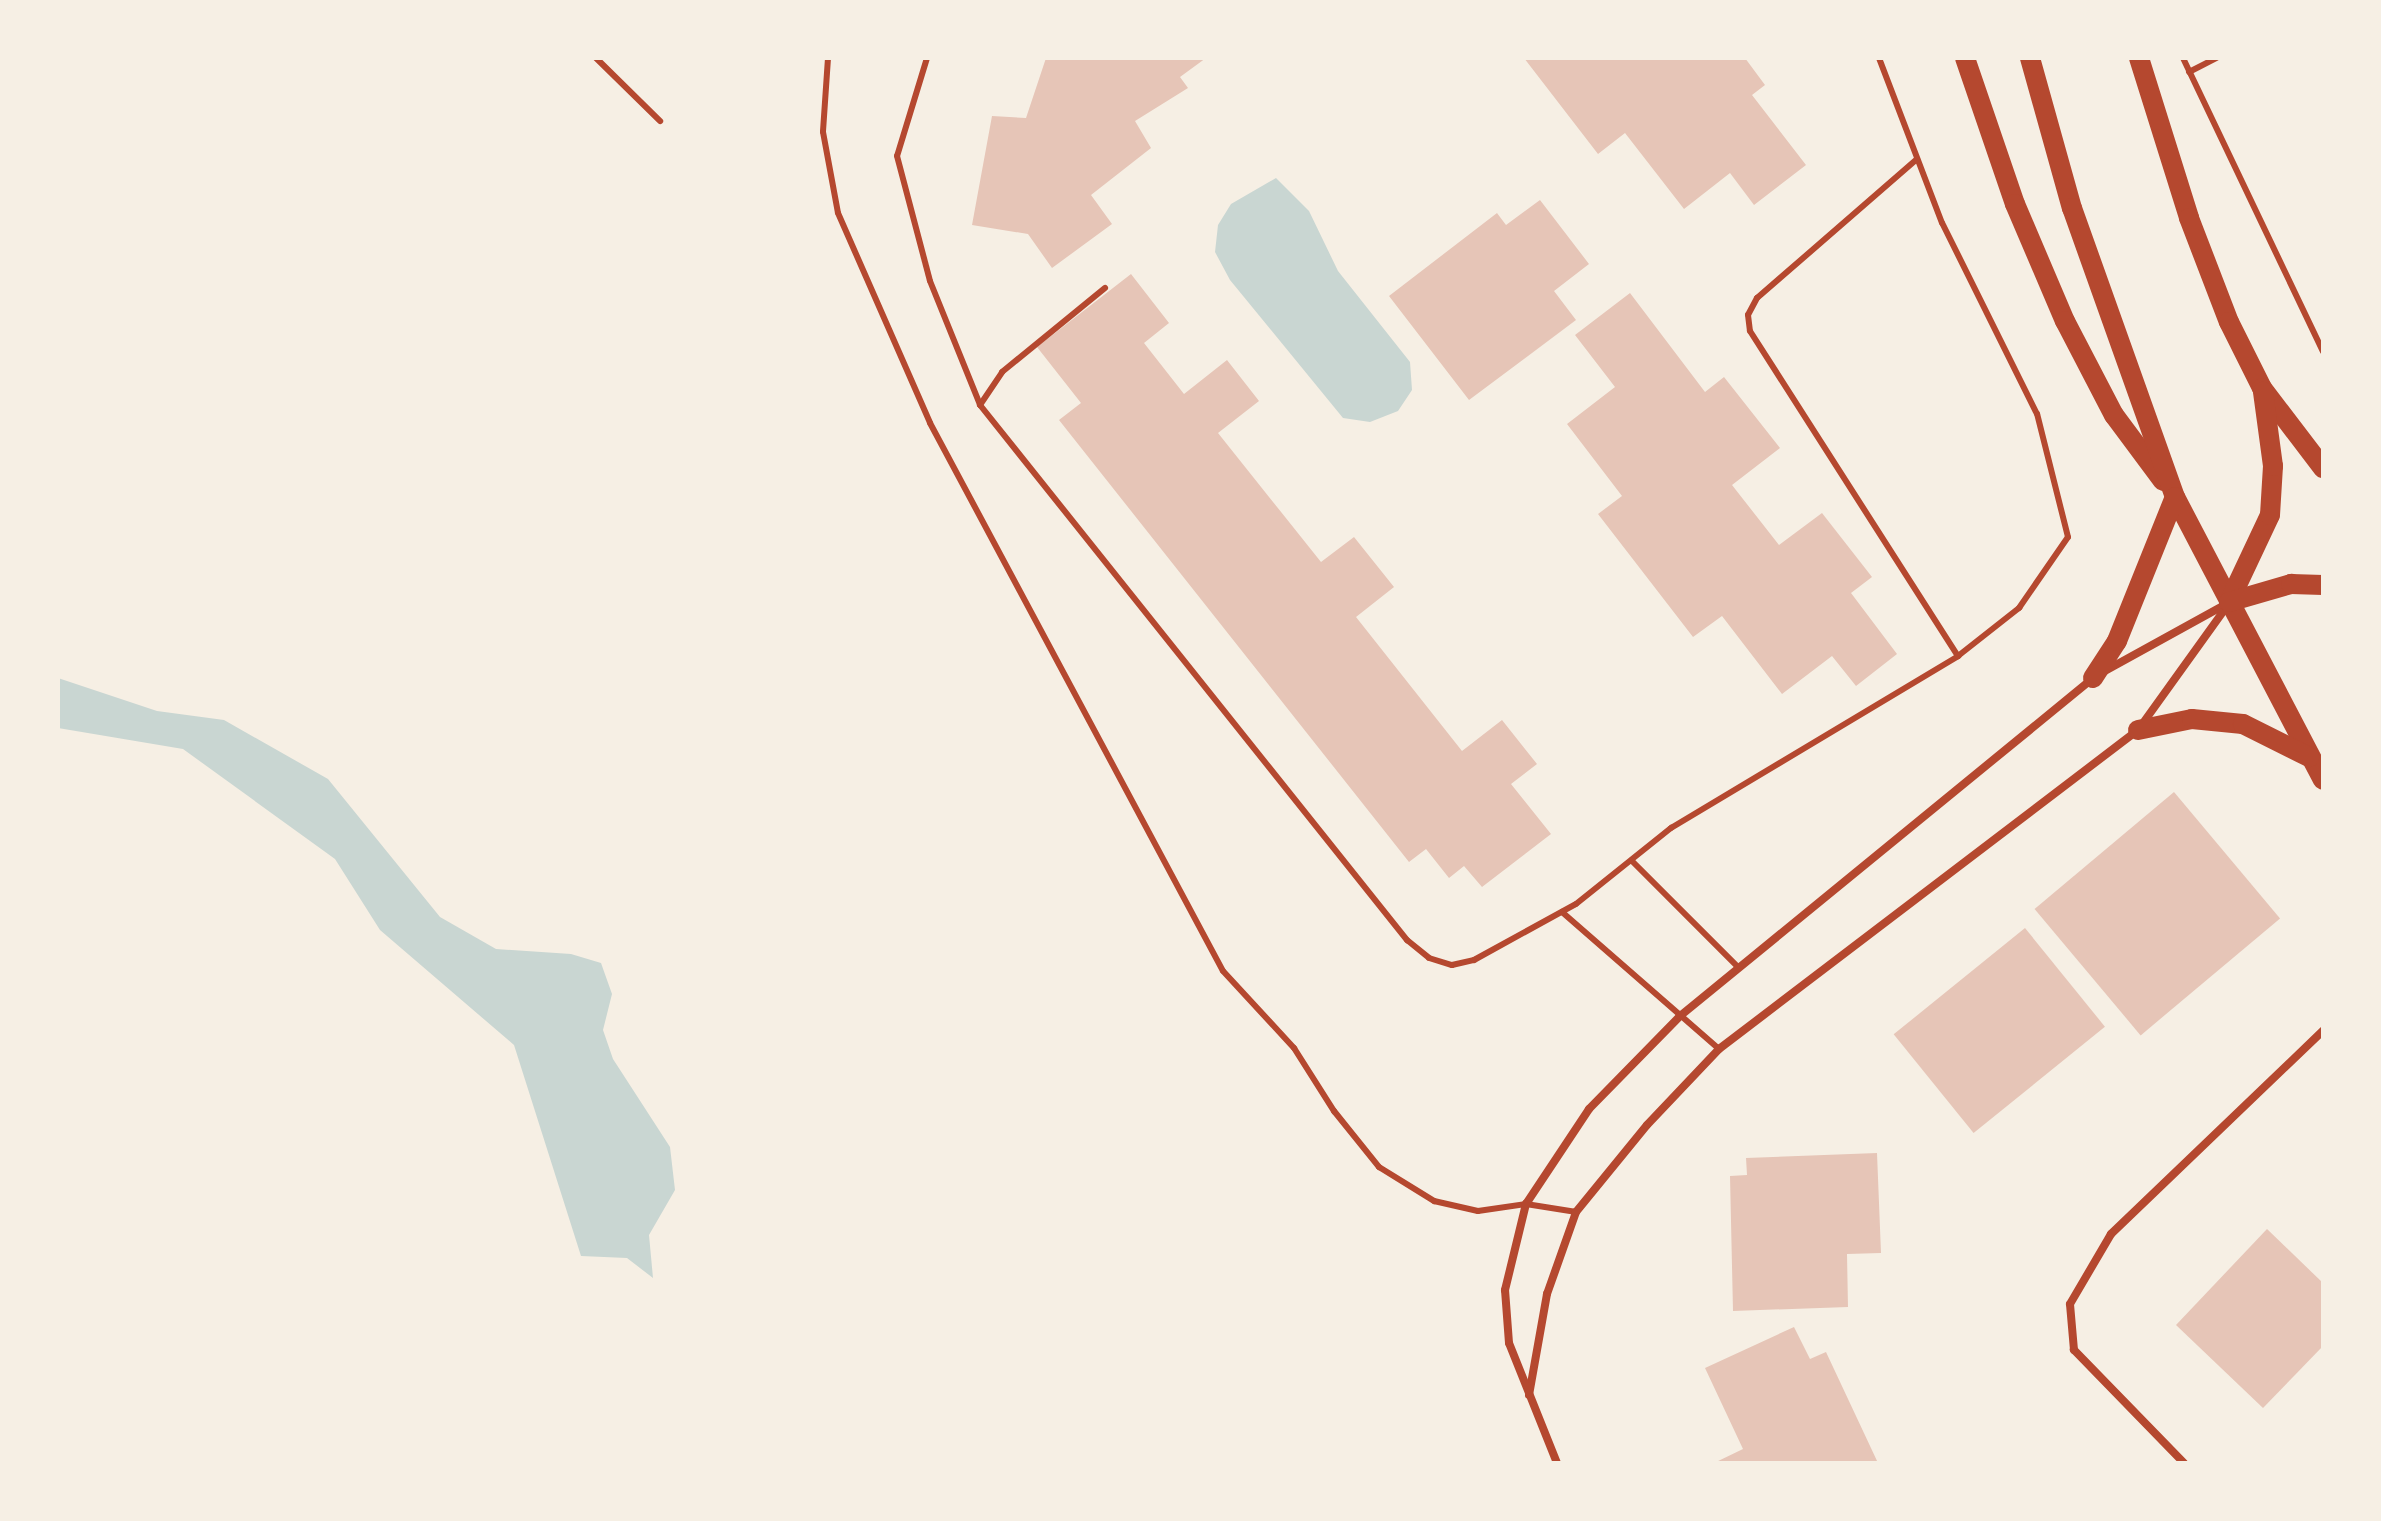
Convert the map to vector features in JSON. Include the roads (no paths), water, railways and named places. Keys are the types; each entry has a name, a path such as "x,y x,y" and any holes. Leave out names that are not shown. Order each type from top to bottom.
{"main road":[{"path":"1965,58 2015,204 2065,321 2114,415 2175,497"},
{"path":"2030,58 2072,208 2175,497 2323,780"},
{"path":"2139,58 2189,218 2229,322 2262,388 2323,468"},
{"path":"2229,602 2270,515 2273,466 2262,388"},
{"path":"2093,678 2117,641 2175,497"},
{"path":"2229,602 2291,584 2323,585"},
{"path":"2138,730 2192,719 2243,724 2309,757"}],"street":[{"path":"1528,1396 1547,1294 1576,1212 1719,1049 2138,730 2229,602"},
{"path":"1557,1463 1509,1343 1505,1290 1526,1204 1589,1109 1680,1016 2093,678 2229,602"},
{"path":"2184,1463 2074,1350 2070,1304 2111,1234 2323,1031"}],"lane":[{"path":"596,58 660,121"},
{"path":"828,58 823,132 838,213 930,423 1223,971 1294,1048 1334,1111 1379,1167 1434,1201 1478,1211 1526,1204 1576,1212"},
{"path":"927,58 897,156 930,281 980,405 1407,940 1429,958 1452,965 1474,960 1562,912 1671,828 1779,759 1958,656 2019,608 2068,537 2037,414 1942,223 1879,58"},
{"path":"2183,58 2323,351"},
{"path":"2189,72 2217,58"},
{"path":"1917,159 1757,298 1748,315 1750,331 1958,656"},
{"path":"980,405 1002,372 1105,288"},
{"path":"1632,861 1738,967"},
{"path":"1562,912 1719,1049"}]}
